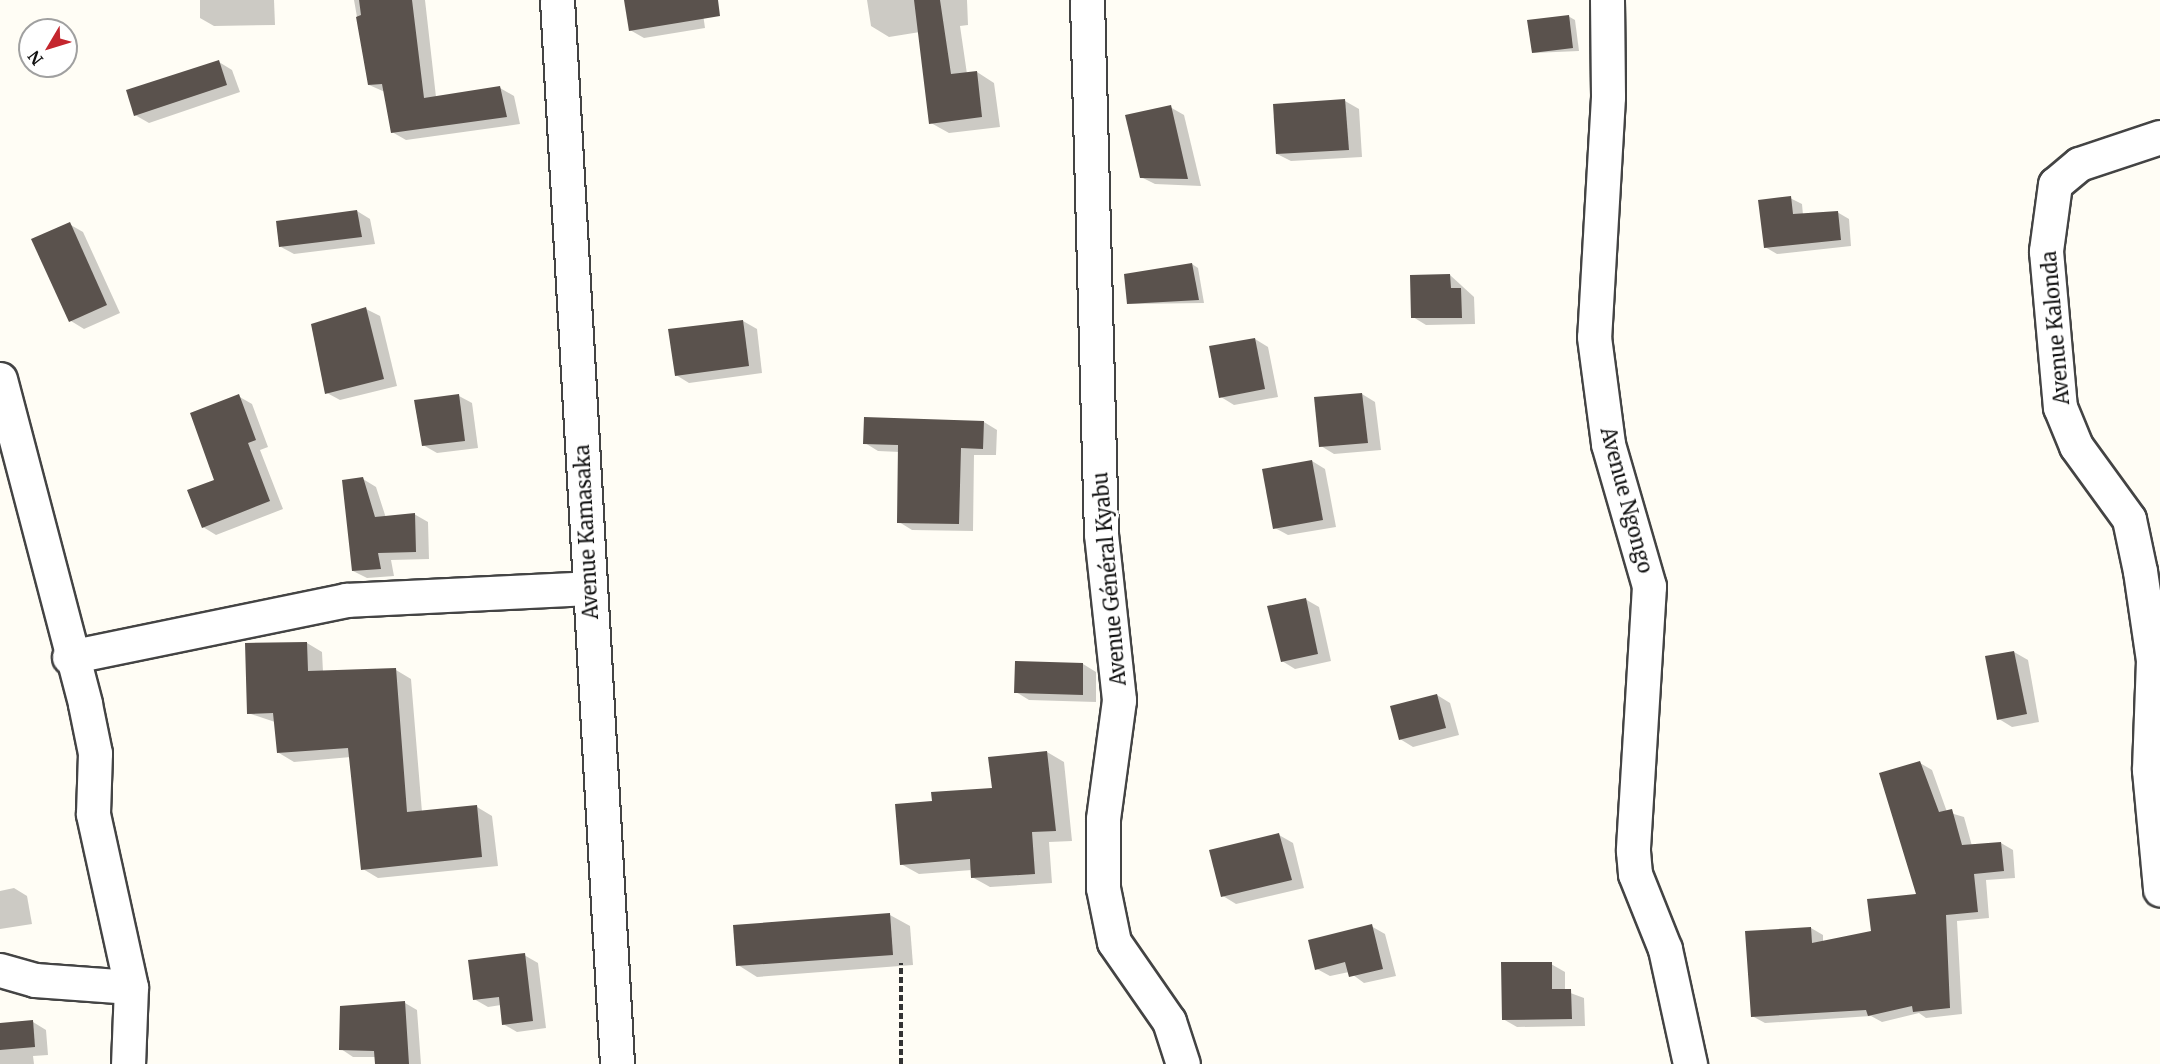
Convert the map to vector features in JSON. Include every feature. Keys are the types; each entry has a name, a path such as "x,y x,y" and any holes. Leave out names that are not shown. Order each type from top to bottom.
{"street":[{"name":"Avenue Kamasaka","path":"557,0 588,588 617,1064"},
{"name":"Avenue Général Kyabu","path":"1087,0 1101,522 1119,700 1103,819 1103,888 1114,942 1169,1022 1183,1064"},
{"name":"Avenue Ngongo","path":"1607,0 1608,97 1594,337 1608,444 1649,586 1633,851 1635,874 1665,950 1690,1064"},
{"name":"Avenue Kalonda","path":"2160,137 2079,164 2055,184 2046,251 2060,407 2076,446 2128,519 2140,571 2153,660 2154,767 2160,890"},
{"path":"0,379 95,753 93,814 131,987 128,1064"},
{"path":"69,657 346,600 588,588"},
{"path":"0,970 35,980 131,987"}],"path":[{"path":"901,963 901,1064"}],"building":[{"path":"359,0 412,0 424,98 500,86 507,117 391,133 382,84 368,85 356,17 361,15"},
{"path":"624,0 718,0 720,16 629,31"},
{"path":"914,0 940,0 951,74 977,71 982,117 929,124"},
{"path":"1569,15 1573,48 1532,53 1527,20"},
{"path":"219,60 227,85 134,116 126,90"},
{"path":"1345,99 1349,150 1276,154 1273,104"},
{"path":"1171,105 1188,179 1140,178 1125,115"},
{"path":"1791,196 1793,214 1838,211 1841,240 1764,248 1758,200"},
{"path":"357,210 362,237 279,247 276,221"},
{"path":"70,222 107,305 69,322 31,239"},
{"path":"1192,263 1199,300 1127,304 1124,274"},
{"path":"1450,274 1451,288 1461,288 1462,318 1411,318 1410,275"},
{"path":"366,307 384,379 325,394 311,324"},
{"path":"743,320 749,366 675,376 668,329"},
{"path":"1255,338 1265,389 1219,398 1209,346"},
{"path":"1362,393 1368,443 1319,447 1314,397"},
{"path":"239,394 256,440 248,443 270,501 202,528 187,490 214,480 190,413"},
{"path":"459,394 465,441 422,446 414,400"},
{"path":"864,417 984,421 983,449 961,448 959,524 897,523 898,445 863,444"},
{"path":"1312,460 1323,520 1273,529 1262,469"},
{"path":"363,477 375,517 415,513 416,552 378,553 381,569 352,571 342,480"},
{"path":"1306,598 1318,654 1281,662 1267,606"},
{"path":"307,642 308,671 396,668 407,812 477,805 482,857 361,870 348,748 277,753 273,713 247,714 245,643"},
{"path":"2014,651 2027,714 1997,720 1985,656"},
{"path":"1015,661 1083,663 1083,695 1014,693"},
{"path":"1437,694 1446,728 1399,740 1390,706"},
{"path":"1047,751 1056,831 1032,832 1035,874 971,878 970,859 900,865 895,804 932,801 931,792 992,788 988,757"},
{"path":"1920,761 1939,812 1952,809 1962,845 2001,842 2004,871 1974,874 1978,912 1946,915 1950,1008 1913,1012 1912,1006 1868,1016 1866,1010 1751,1017 1745,931 1811,927 1812,943 1871,931 1867,899 1916,894 1879,773"},
{"path":"1279,833 1292,880 1221,897 1209,850"},
{"path":"890,913 893,955 736,966 733,925"},
{"path":"1372,924 1383,969 1349,977 1345,962 1315,970 1308,940"},
{"path":"525,953 533,1021 502,1025 499,997 473,1000 468,960"},
{"path":"1501,962 1552,962 1552,989 1571,989 1572,1019 1502,1020"},
{"path":"405,1001 409,1064 375,1064 374,1051 339,1050 340,1006"},
{"path":"33,1020 35,1047 0,1050 0,1023"}]}
